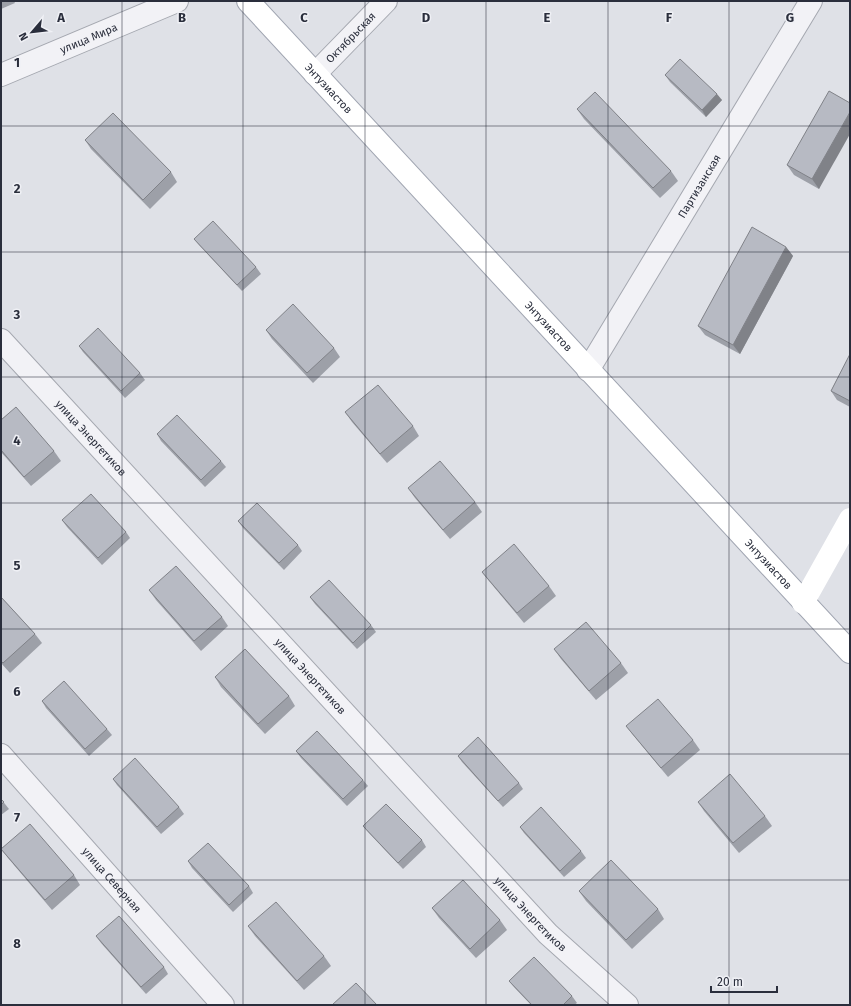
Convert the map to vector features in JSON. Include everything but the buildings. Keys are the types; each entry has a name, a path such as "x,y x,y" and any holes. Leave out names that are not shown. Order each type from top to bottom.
{"main road":[{"name":"Энтузиастов","path":"248,1 803,603 850,652"},
{"path":"803,603 850,519"}],"street":[{"name":"улица Мира","path":"1,75 177,1"},
{"name":"Октябрьская","path":"315,74 386,1"},
{"name":"Партизанская","path":"588,370 811,1"},
{"name":"улица Энергетиков","path":"1,340 548,934 627,1005"},
{"name":"улица Северная","path":"1,755 223,1005"}]}
